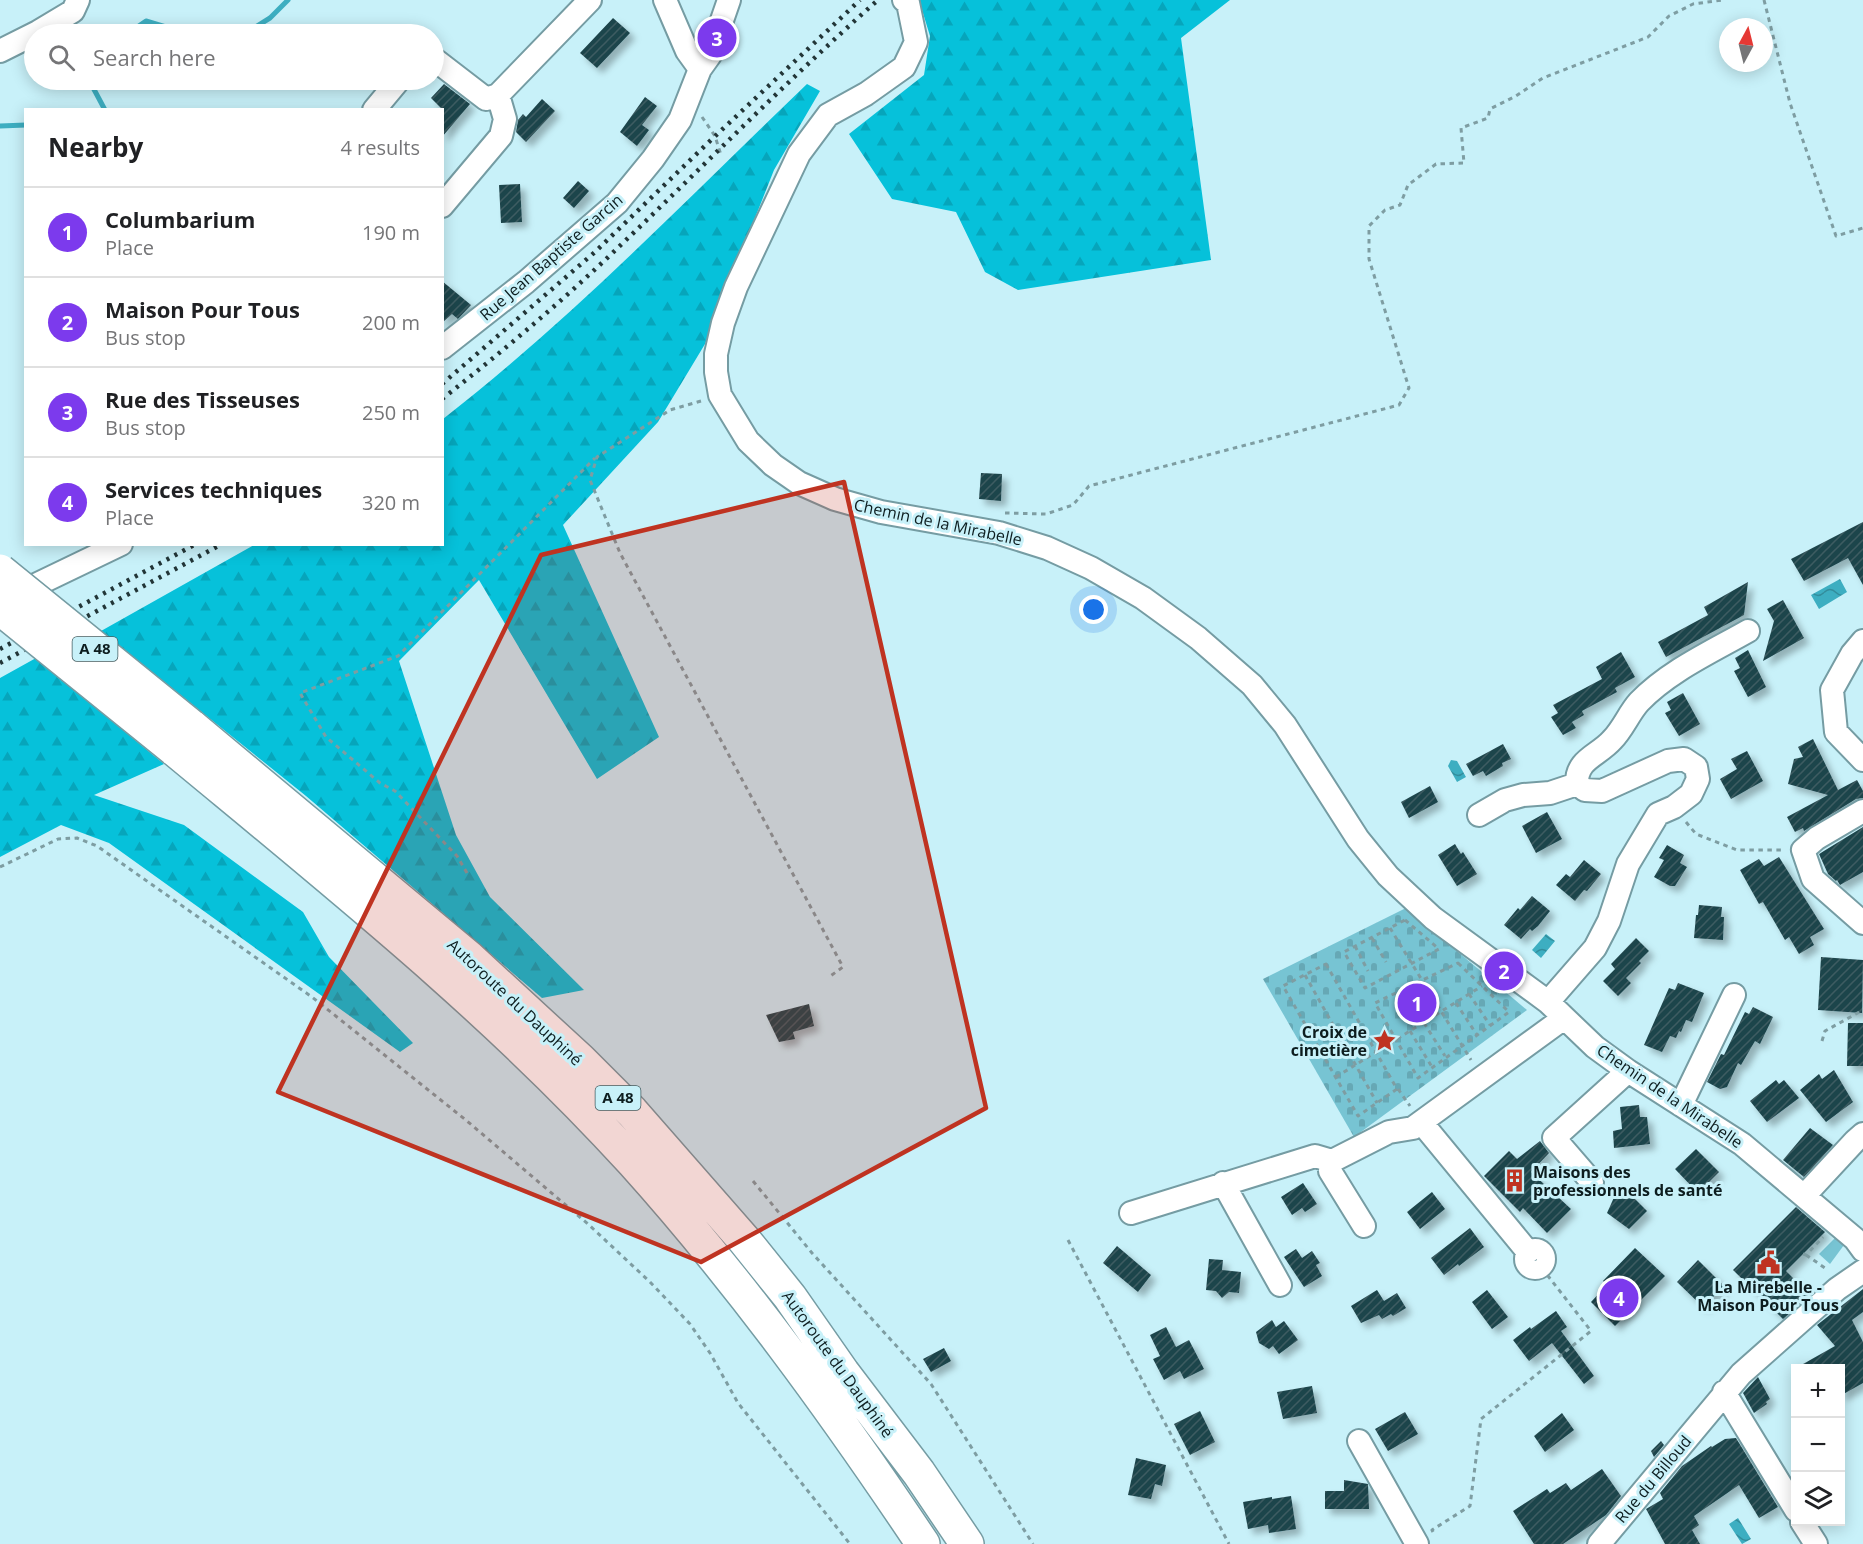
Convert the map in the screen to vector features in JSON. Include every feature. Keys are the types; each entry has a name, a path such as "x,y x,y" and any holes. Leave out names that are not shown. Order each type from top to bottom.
{"highway":[{"name":"Autoroute du Dauphiné","path":"0,571 510,1037 631,1161 682,1218 742,1292 812,1384 923,1544"},
{"name":"Autoroute du Dauphiné","path":"0,608 182,738 468,957 580,1060 632,1112 745,1241 790,1297 919,1473 967,1544"}],"street":[{"path":"51,24 73,10 78,0"},
{"path":"567,0 568,23"},
{"path":"444,66 486,99 498,95 590,0"},
{"path":"665,0 687,51 700,69"},
{"name":"Rue Jean Baptiste Garcin","path":"444,346 526,282 617,203 653,159 680,120 700,69 710,55 729,0"},
{"name":"Chemin de la Mirabelle","path":"904,0 908,3 916,42 904,67 866,94 828,116 799,154 736,287 723,323 716,354 720,395 748,441 773,465 800,483 835,500 870,509 999,533 1047,548 1091,568 1143,598 1198,638 1252,685 1285,725 1358,839 1388,876 1433,918 1548,1002 1595,1047 1628,1071 1742,1144 1855,1239 1863,1250"},
{"path":"0,51 24,39"},
{"path":"376,108 391,90"},
{"path":"444,204 501,136 505,119 498,95"},
{"path":"0,603 118,546"},
{"path":"1548,1002 1595,948 1609,921 1628,864 1658,814 1674,807 1691,794 1698,779 1696,767 1684,759 1668,761 1602,791 1585,790 1577,784 1576,776 1582,763 1602,750 1614,738 1639,703 1653,690 1676,672 1748,631"},
{"path":"1863,641 1852,654 1832,690 1836,732 1863,760"},
{"path":"1479,815 1505,800 1523,795 1550,793 1577,784"},
{"path":"1863,811 1817,838 1803,850 1813,879 1863,923"},
{"path":"1681,1105 1734,995"},
{"path":"1131,1213 1315,1156 1332,1161 1389,1132 1413,1128 1564,1018"},
{"path":"1592,1182 1554,1138 1628,1071"},
{"path":"1421,1122 1534,1259"},
{"path":"1804,1196 1863,1134"},
{"path":"1332,1161 1330,1171 1364,1226"},
{"path":"1223,1183 1280,1285"},
{"path":"1791,1502 1724,1392 1741,1374 1829,1296 1863,1271"},
{"name":"Rue du Billoud","path":"1599,1544 1724,1392"},
{"path":"1359,1442 1427,1540"},
{"path":"1805,1526 1816,1544"}],"path":[{"path":"1002,513 1046,514 1073,505 1089,486 1400,405 1409,388 1369,259 1369,226 1384,210 1400,205 1408,185 1436,164 1464,163 1461,128 1488,118 1490,109 1516,96 1543,78 1648,37 1669,16 1694,4 1723,0"},
{"path":"1764,0 1790,103 1836,236 1863,228"},
{"path":"689,98 715,136 722,155"},
{"path":"467,873 457,856 395,791 380,783 326,737 300,693 398,656 597,457 670,410 720,395"},
{"path":"597,457 590,480 620,553 843,967 829,977"},
{"path":"1674,807 1696,834 1737,850 1803,850"},
{"path":"0,867 58,839 77,838 97,846 322,1004 476,1128 588,1224 650,1282 690,1324 710,1353 738,1403 850,1544"},
{"path":"1405,920 1439,950 1365,988 1344,952 1372,938 1405,920"},
{"path":"1390,928 1422,980 1429,996 1483,1076"},
{"path":"1372,938 1386,962"},
{"path":"1355,946 1368,971"},
{"path":"1458,963 1509,1012 1418,1078 1375,1003 1422,980 1458,963"},
{"path":"1326,964 1397,1089 1358,1116 1283,986 1305,975 1326,964"},
{"path":"1305,975 1377,1102"},
{"path":"1336,1077 1482,986"},
{"path":"1469,994 1490,1026"},
{"path":"1456,1003 1477,1035"},
{"path":"1822,1041 1825,1031 1863,1010"},
{"path":"1424,1023 1445,1056"},
{"path":"1410,1031 1432,1067"},
{"path":"753,1181 812,1253 931,1384 1033,1544"},
{"path":"1829,1231 1804,1255 1829,1271 1833,1270"},
{"path":"1068,1240 1229,1544"},
{"path":"1427,1540 1432,1530 1470,1506 1481,1419 1591,1331 1534,1259"}],"highlighted area":[{"path":"844,482 986,1108 701,1262 278,1092 541,555"}],"green space":[{"path":"919,0 1230,0 1181,38 1211,260 1018,290 985,272 956,212 892,199 849,134 924,75 930,36"},
{"path":"807,84 820,91 774,170 705,344 658,422 563,525 659,737 597,779 479,580 399,661 456,835 490,897 584,990 542,998 306,796 101,631 252,546 444,546 444,418 584,299"},
{"path":"36,658 164,764 94,795 184,825 303,912 329,957 413,1043 400,1052 109,843 61,825 0,857 0,678"},
{"path":"1406,908 1527,1010 1354,1137 1263,979"},
{"path":"1836,1237 1844,1245 1830,1264 1819,1254"}],"water":[{"path":"1840,579 1847,592 1819,609 1811,595"},
{"path":"1451,760 1457,761 1466,777 1457,782 1448,766"},
{"path":"1546,934 1555,941 1541,958 1532,950"},
{"path":"1738,1518 1751,1539 1742,1544 1729,1524"}],"building":[{"path":"613,18 630,33 597,68 580,53"},
{"path":"444,84 470,104 444,135 444,108 441,108 431,98 438,90 444,90"},
{"path":"645,97 657,106 642,125 649,130 637,146 620,132"},
{"path":"542,99 555,111 526,142 516,132 518,120 523,114 526,117"},
{"path":"578,181 589,191 574,208 563,198"},
{"path":"520,184 522,222 501,223 499,185"},
{"path":"444,283 471,305 458,319 452,314 444,321"},
{"path":"981,473 1002,474 1001,501 979,499"},
{"path":"1863,522 1863,585 1848,558 1804,581 1791,559"},
{"path":"1748,582 1744,615 1666,657 1658,642 1708,615 1704,607"},
{"path":"1783,600 1804,638 1763,661 1774,621 1767,609"},
{"path":"1748,650 1766,687 1748,697 1734,671 1740,668 1735,658"},
{"path":"1621,652 1635,677 1615,688 1617,692 1582,711 1584,715 1572,722 1576,728 1563,735 1551,717 1558,713 1553,705 1602,679 1596,667"},
{"path":"1683,693 1700,724 1679,736 1665,713 1671,710 1667,702"},
{"path":"1813,739 1838,790 1857,780 1863,791 1863,798 1856,799 1804,831 1803,828 1795,832 1787,817 1828,795 1788,784 1794,759 1803,757 1798,747"},
{"path":"1503,744 1511,759 1486,776 1483,771 1473,776 1466,764"},
{"path":"1747,751 1763,781 1731,799 1720,779 1737,769 1731,759"},
{"path":"1430,786 1438,802 1409,818 1401,802"},
{"path":"1547,812 1562,839 1536,853 1522,826"},
{"path":"1863,827 1863,872 1840,885 1828,874 1819,854"},
{"path":"1455,844 1477,874 1457,886 1438,855"},
{"path":"1667,845 1684,855 1680,863 1687,867 1675,886 1670,886 1654,877 1664,860 1659,858"},
{"path":"1779,857 1824,929 1810,937 1814,945 1799,954 1789,937 1785,940 1763,902 1759,904 1740,870 1759,859 1764,866"},
{"path":"1584,860 1601,874 1575,901 1556,885 1566,874 1570,877"},
{"path":"1532,896 1550,911 1538,926 1532,931 1530,929 1521,939 1504,925"},
{"path":"1699,905 1722,907 1723,940 1694,938"},
{"path":"1636,938 1649,951 1626,978 1631,983 1618,996 1603,981 1615,969 1611,964"},
{"path":"1821,957 1863,960 1862,1013 1818,1010"},
{"path":"1678,983 1704,993 1692,1022 1686,1020 1676,1038 1670,1036 1662,1052 1644,1045 1669,988 1675,990"},
{"path":"809,1004 814,1026 793,1032 795,1039 779,1042 766,1015"},
{"path":"1753,1007 1773,1017 1760,1044 1755,1041 1741,1065 1738,1063 1727,1087 1720,1089 1707,1082 1721,1054 1724,1055 1745,1012 1749,1014"},
{"path":"1848,1023 1863,1023 1863,1066 1847,1066"},
{"path":"1834,1070 1853,1102 1826,1122 1800,1090 1819,1074 1822,1079"},
{"path":"1776,1080 1779,1084 1784,1080 1799,1098 1767,1122 1750,1101"},
{"path":"1639,1105 1640,1117 1647,1117 1650,1144 1614,1148 1613,1131 1622,1129 1620,1107"},
{"path":"1810,1128 1833,1145 1804,1177 1783,1160"},
{"path":"1540,1141 1549,1153 1531,1172 1571,1209 1547,1233 1523,1208 1520,1212 1484,1176 1509,1151 1517,1159"},
{"path":"1696,1149 1719,1172 1698,1193 1675,1169"},
{"path":"1303,1183 1317,1204 1305,1212 1302,1208 1292,1215 1281,1197"},
{"path":"1620,1184 1647,1211 1629,1229 1607,1213"},
{"path":"1432,1192 1445,1209 1420,1229 1407,1212"},
{"name":"La Mirebelle - Maison Pour Tous","path":"1796,1207 1825,1232 1786,1271 1810,1295 1783,1319 1733,1270"},
{"path":"1470,1228 1484,1247 1444,1275 1431,1258"},
{"path":"1117,1246 1151,1275 1138,1292 1103,1263"},
{"path":"1635,1248 1665,1276 1615,1326 1591,1302 1607,1285 1603,1281"},
{"path":"1296,1249 1302,1258 1312,1251 1320,1263 1316,1265 1322,1276 1304,1287 1284,1257"},
{"path":"1209,1259 1223,1260 1222,1270 1241,1272 1239,1293 1229,1292 1222,1298 1216,1291 1206,1290"},
{"path":"1698,1260 1724,1286 1703,1307 1677,1282"},
{"path":"1863,1289 1863,1312 1852,1320 1863,1342 1863,1383 1845,1393 1845,1364 1803,1364 1835,1346 1817,1325"},
{"path":"1377,1290 1384,1301 1397,1293 1406,1308 1393,1316 1391,1314 1382,1319 1379,1315 1361,1323 1351,1306"},
{"path":"1487,1290 1508,1317 1492,1329 1472,1302"},
{"path":"1556,1311 1567,1327 1561,1331 1594,1376 1584,1384 1552,1343 1529,1361 1513,1340"},
{"path":"1272,1320 1276,1327 1284,1321 1298,1340 1279,1354 1273,1346 1269,1349 1259,1343 1256,1332"},
{"path":"1166,1327 1176,1347 1189,1340 1204,1369 1184,1379 1180,1371 1164,1380 1153,1359 1160,1356 1150,1335"},
{"path":"944,1348 951,1361 931,1372 923,1359"},
{"path":"1758,1377 1770,1399 1754,1413 1743,1393"},
{"path":"1312,1386 1317,1413 1283,1419 1277,1392"},
{"path":"1200,1411 1215,1442 1190,1455 1174,1424"},
{"path":"1405,1412 1418,1434 1388,1451 1375,1429"},
{"path":"1562,1413 1574,1430 1545,1452 1534,1436"},
{"path":"1736,1438 1778,1507 1759,1518 1739,1485 1694,1516 1699,1525 1692,1530 1700,1544 1665,1544 1646,1509 1663,1499 1660,1493 1682,1466 1711,1446 1725,1439"},
{"path":"1661,1441 1664,1445 1654,1457 1651,1451"},
{"path":"1136,1458 1166,1465 1162,1486 1155,1484 1151,1499 1128,1495"},
{"path":"1602,1469 1621,1496 1606,1515 1563,1544 1534,1544 1513,1511 1547,1489 1550,1493 1566,1483 1571,1490"},
{"path":"1344,1480 1368,1484 1369,1509 1325,1509 1325,1491 1344,1491"},
{"path":"1291,1496 1296,1529 1269,1533 1268,1525 1248,1529 1243,1502"}],"waterway":[{"path":"260,24 270,18 288,0"},
{"path":"142,24 146,21 156,24"},
{"path":"94,90 104,108"},
{"path":"0,126 24,125"}],"railway":[{"path":"444,382 595,252 860,0"},
{"path":"444,397 484,366 585,278 878,0"},
{"path":"0,649 192,546"},
{"path":"0,663 218,546"}],"place":[{"name":"Rue des Tisseuses","path":"717,38"},
{"name":"Maison Pour Tous","path":"1504,971"},
{"name":"Columbarium","path":"1417,1003"},
{"name":"Croix de cimetière","path":"1385,1041"},
{"name":"Maisons des professionnels de santé","path":"1515,1181"},
{"name":"La Mirebelle - Maison Pour Tous","path":"1768,1262"},
{"name":"Services techniques","path":"1619,1298"}]}
